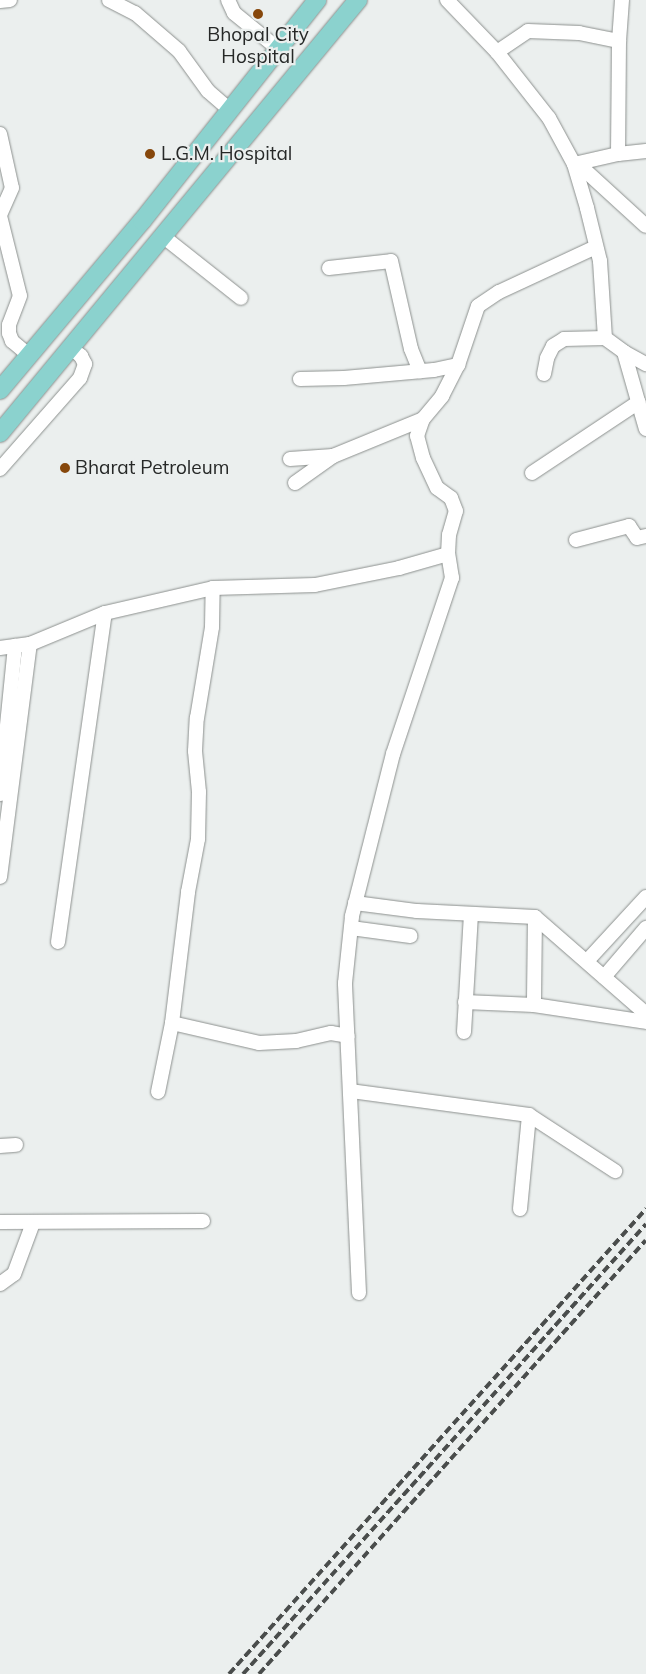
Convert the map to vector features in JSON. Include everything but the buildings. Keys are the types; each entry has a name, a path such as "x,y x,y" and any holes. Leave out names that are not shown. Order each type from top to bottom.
{"main road":[{"path":"0,390 30,356 230,110 277,48 317,0"},
{"path":"0,434 358,0"}],"street":[{"path":"0,2 10,0"},
{"path":"110,0 129,4 135,14 179,51 194,69 208,91 230,110"},
{"path":"228,0 234,12 277,48"},
{"path":"447,0 498,52 549,118 576,164 600,261 605,338"},
{"path":"618,154 619,41 622,0"},
{"path":"498,52 528,31 579,33 619,41"},
{"path":"0,134 12,188 0,215 20,296 4,334 30,356"},
{"path":"576,164 618,154 646,151"},
{"path":"576,164 646,226"},
{"path":"164,237 241,298"},
{"path":"359,1293 345,982 351,928 355,903 393,754 452,578 448,554 449,535 456,511 451,498 437,488 423,458 417,436 423,419 442,396 458,365 478,306 487,298 596,247"},
{"path":"329,268 391,261 411,350 420,371"},
{"path":"544,374 547,358 553,346 564,339 605,338 624,352 646,364"},
{"path":"0,469 80,378 84,364 81,356 71,348"},
{"path":"624,352 646,429"},
{"path":"300,379 344,378 420,371 458,365"},
{"path":"532,473 639,402"},
{"path":"295,482 333,456 423,419"},
{"path":"290,459 333,456"},
{"path":"576,540 630,526 637,538 646,536"},
{"path":"0,648 30,644 105,613 213,588 315,585 399,568 448,554"},
{"path":"158,1092 172,1023 188,892 198,839 199,792 195,751 197,718 212,627 213,588"},
{"path":"58,942 105,613"},
{"path":"0,877 30,644"},
{"path":"0,794 4,701 14,646"},
{"path":"586,962 646,897"},
{"path":"355,903 417,912 535,916 646,1014"},
{"path":"464,1032 471,914"},
{"path":"534,1005 535,916"},
{"path":"351,928 410,936"},
{"path":"604,977 646,928"},
{"path":"465,1002 534,1005 646,1022"},
{"path":"172,1023 259,1043 296,1041 331,1033 348,1036"},
{"path":"351,1091 529,1115 615,1171"},
{"path":"520,1209 529,1115"},
{"path":"0,1146 16,1145"},
{"path":"0,1222 203,1221"},
{"path":"0,1284 14,1274 33,1223"}],"railway":[{"path":"229,1674 646,1209"},
{"path":"243,1674 646,1224"},
{"path":"259,1674 646,1240"}],"place":[{"name":"Bhopal City Hospital","path":"258,14"},
{"name":"L.G.M. Hospital","path":"150,154"},
{"name":"Bharat Petroleum","path":"65,468"}]}
